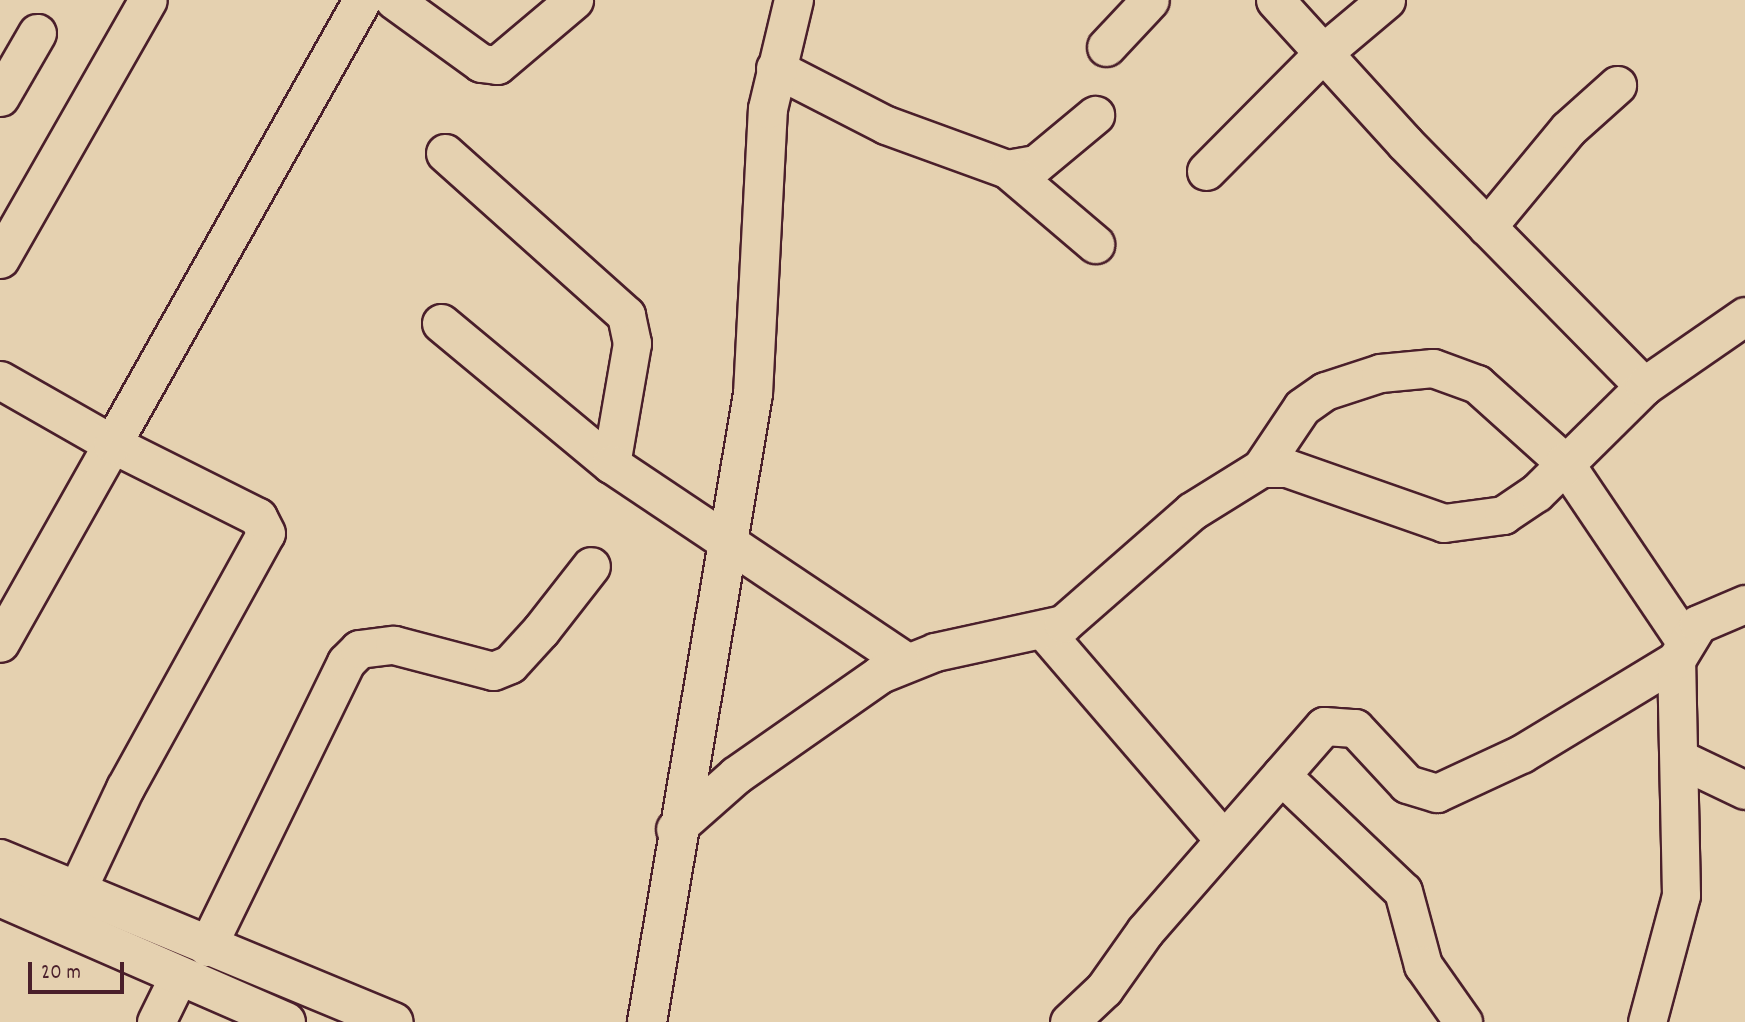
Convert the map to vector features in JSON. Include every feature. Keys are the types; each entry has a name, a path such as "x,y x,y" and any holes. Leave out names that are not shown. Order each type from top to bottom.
{"main road":[{"path":"647,1022 675,829 753,394 775,68 794,0"},
{"path":"0,859 207,947 394,1022"},
{"path":"0,897 286,1022"}],"street":[{"path":"0,259 148,0"},
{"path":"0,643 362,0"},
{"path":"394,0 481,63 497,65 574,0"},
{"path":"1106,47 1150,0"},
{"path":"1275,0 1487,227 1644,386"},
{"path":"1206,171 1324,52 1386,0"},
{"path":"0,97 37,33"},
{"path":"775,68 886,125 1007,169 1095,244"},
{"path":"1487,227 1568,130 1617,85"},
{"path":"1007,169 1036,164 1095,115"},
{"path":"445,153 626,314 632,343 611,464"},
{"path":"1261,468 1287,468 1420,517 1472,523 1503,515 1536,493 1564,462 1644,386 1745,316"},
{"path":"441,323 611,464 907,662"},
{"path":"675,829 736,775 907,662 1045,632 1063,624 1217,492 1261,468 1302,407 1325,391 1380,373 1433,368 1477,384 1564,462 1680,650 1681,895 1647,1022"},
{"path":"0,380 112,444 258,517 267,533 125,788 76,892"},
{"path":"207,947 352,656 394,645 493,671 525,647 592,566"},
{"path":"1069,1022 1104,989 1224,840 1324,726 1340,722 1354,727 1407,784 1437,793 1521,754 1680,650 1698,624 1745,604"},
{"path":"1045,632 1224,840"},
{"path":"1680,759 1745,790"},
{"path":"1281,775 1403,891 1423,965 1462,1022"},
{"path":"156,1022 179,975"}]}
